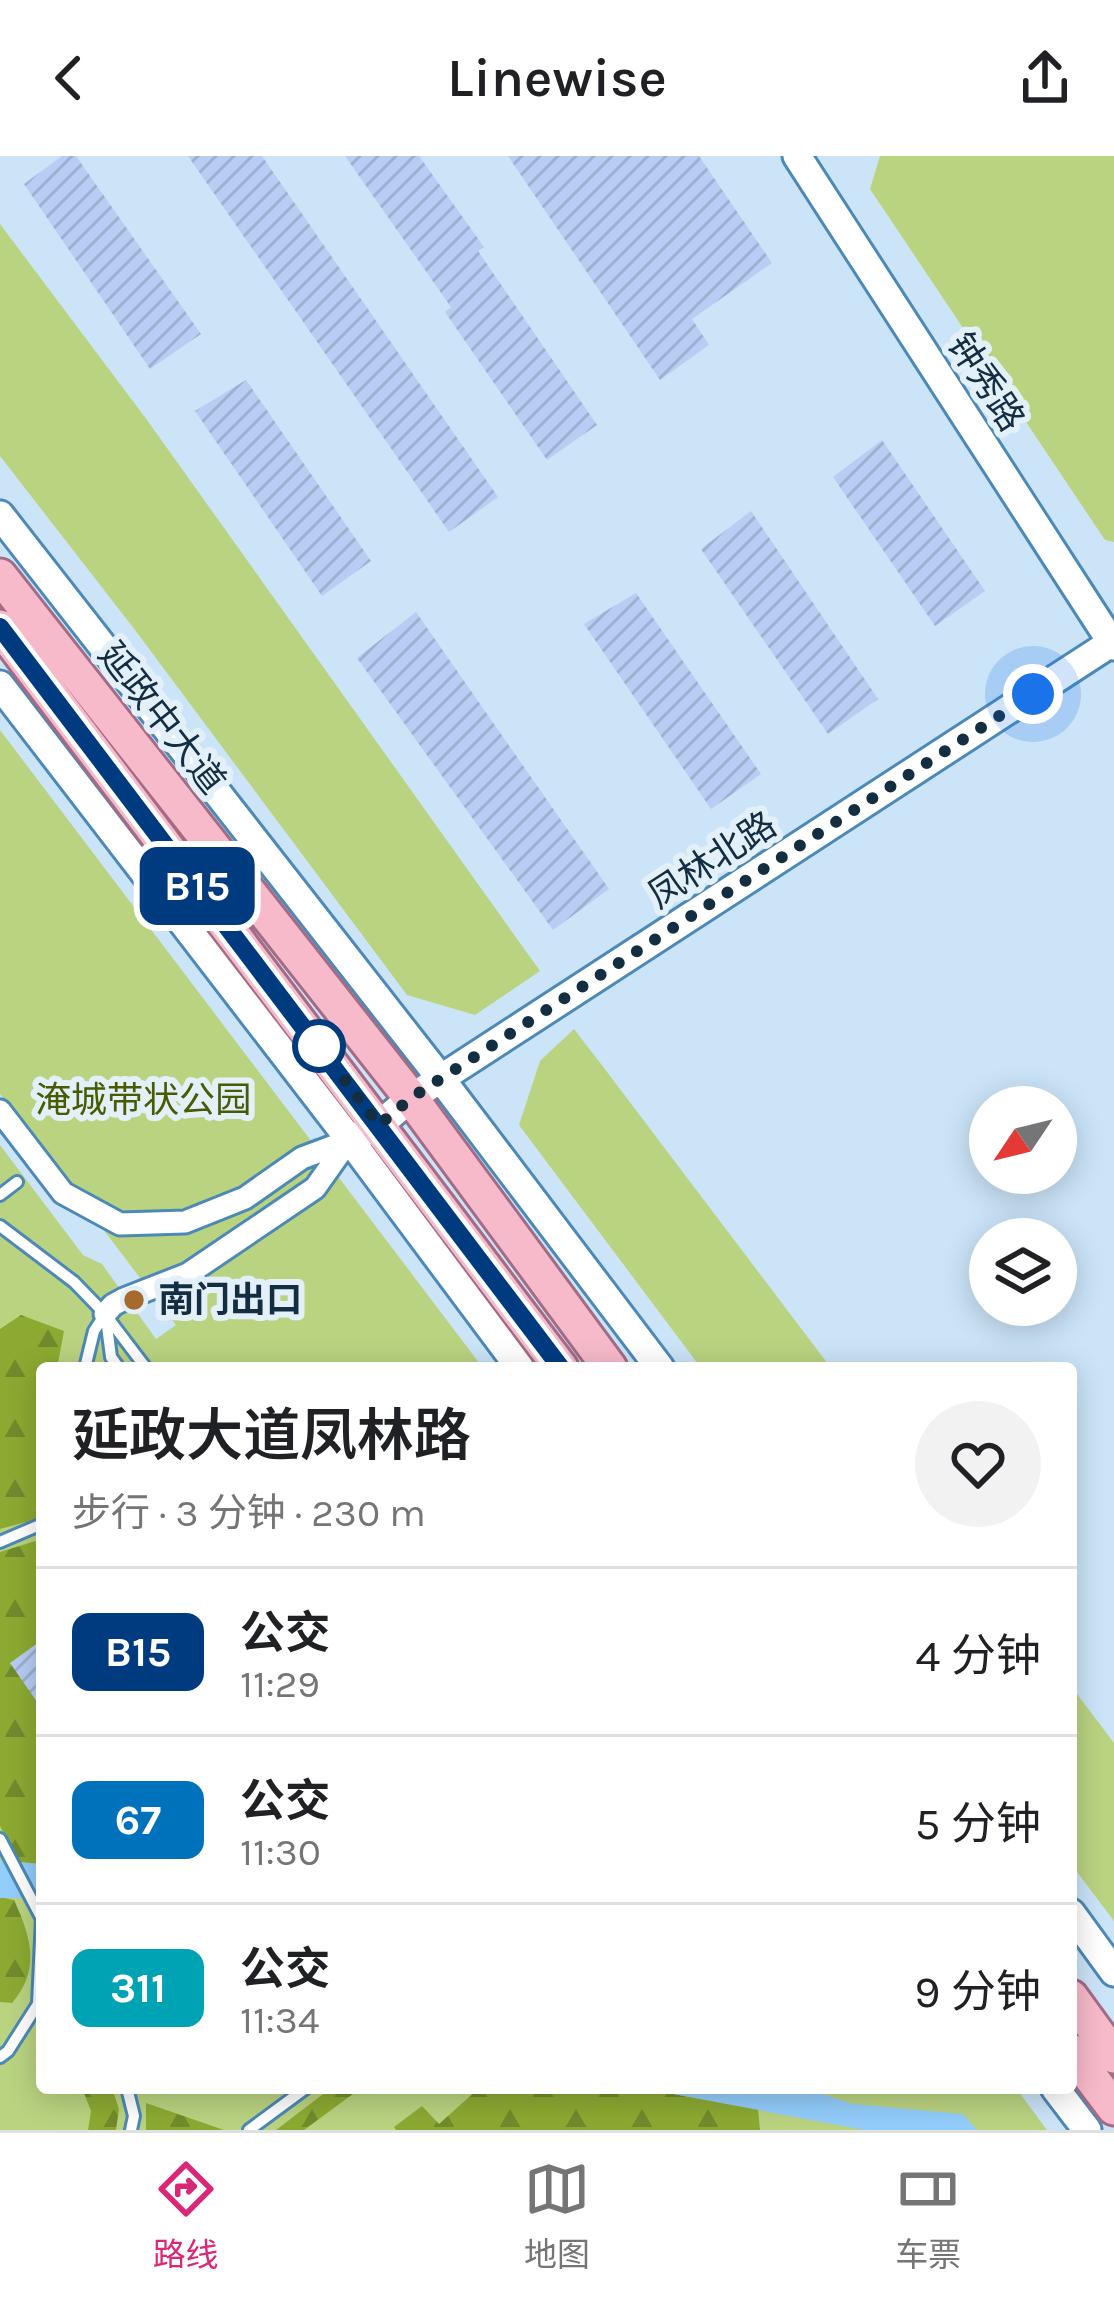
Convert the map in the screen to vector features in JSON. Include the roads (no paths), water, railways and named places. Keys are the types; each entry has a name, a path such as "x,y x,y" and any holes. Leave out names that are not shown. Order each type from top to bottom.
{"main road":[{"name":"延政中大道","path":"0,575 411,1098 606,1362"},
{"name":"延政中大道","path":"0,627 364,1132 556,1362"},
{"path":"1077,2005 1114,2056"},
{"path":"1077,2059 1114,2108"}],"street":[{"name":"钟秀路","path":"797,156 1113,643"},
{"path":"0,515 655,1362"},
{"name":"凤林北路","path":"364,1132 1113,643"},
{"path":"0,685 364,1132 516,1362"},
{"path":"0,1112 63,1193 120,1224 185,1222 245,1198 302,1158 364,1132"},
{"path":"105,1314 124,1299 188,1274 315,1188 364,1132"},
{"path":"1077,1920 1114,1972"},
{"path":"1060,2094 1087,2130"}],"lane":[{"path":"0,1195 17,1183"},
{"path":"0,1226 74,1282 141,1362"},
{"path":"86,1362 94,1331 105,1314"},
{"path":"105,1314 115,1362"},
{"path":"0,1541 36,1526"},
{"path":"0,1839 36,1907"},
{"path":"0,2057 36,2007"},
{"path":"128,2094 134,2116 131,2130"},
{"path":"249,2130 298,2094"}],"water":[{"path":"0,1861 36,1864 36,1898 0,1898"},
{"path":"673,2094 823,2094 853,2104 963,2114 977,2130 864,2130"}],"place":[{"name":"南门出口","path":"134,1300"}],"park label":[{"name":"淹城带状公园","path":"143,1100"}]}
